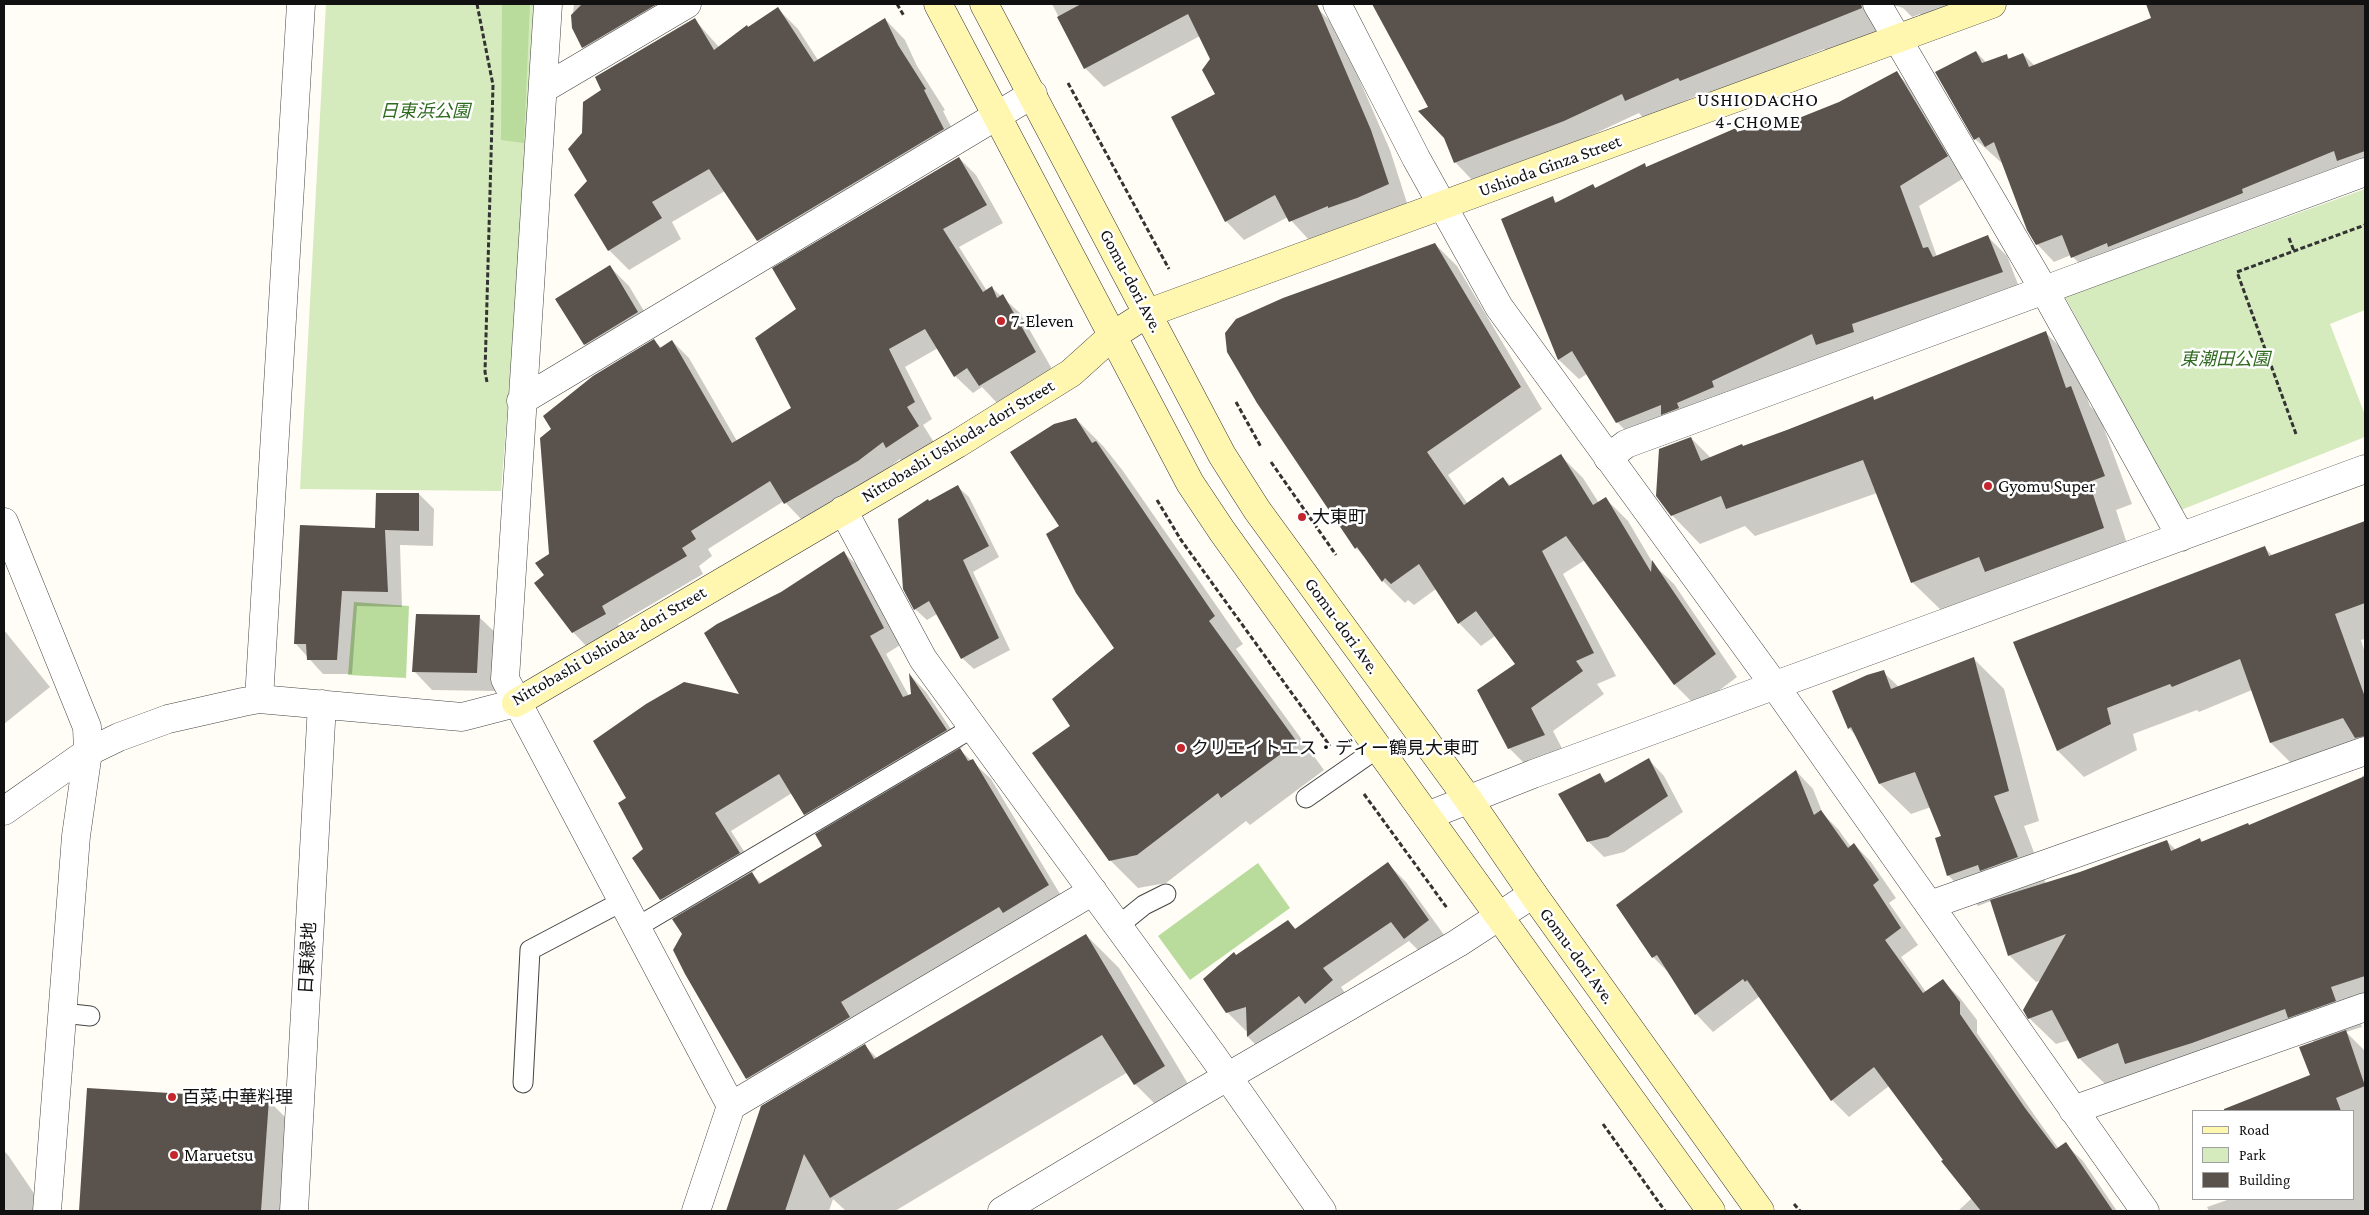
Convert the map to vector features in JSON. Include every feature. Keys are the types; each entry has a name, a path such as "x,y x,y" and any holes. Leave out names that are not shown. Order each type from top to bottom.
{"street":[{"path":"259,699 301,4"},
{"path":"548,4 521,401 505,679 516,703 731,1106"},
{"path":"543,90 687,4"},
{"path":"938,4 998,114 1112,336 1196,491 1222,531 1711,1211"},
{"name":"Gomu-dori Ave.","path":"984,4 1222,456 1257,510 1468,799 1533,894 1760,1211"},
{"path":"1337,4 1442,205 1499,307 1775,686 2145,1211"},
{"path":"1877,4 2044,290 2180,537"},
{"name":"Ushioda Ginza Street","path":"1112,336 1148,313 1992,4"},
{"path":"521,401 1033,94"},
{"path":"1608,458 1626,444 2365,172"},
{"name":"Nittobashi Ushioda-dori Street","path":"4,811 88,752 119,736 168,719 259,699 462,716 516,703 957,444 1072,373 1112,336"},
{"path":"1427,816 1468,799 2365,469"},
{"path":"843,510 923,659 1228,1077 1322,1211"},
{"path":"4,522 87,726 88,752 76,836 47,1211"},
{"name":"日東緑地","path":"294,1211 322,704"},
{"path":"1930,905 2365,751"},
{"path":"696,1211 731,1106 1093,891"},
{"path":"1002,1211 1458,943 1497,915 1533,894"},
{"path":"2073,1110 2365,1007"}],"lane":[{"path":"637,928 974,727"},
{"path":"1306,798 1378,748"},
{"path":"1118,926 1144,905 1166,894"},
{"path":"523,1083 530,950 623,901"},
{"path":"63,1013 90,1016"}],"path":[{"path":"477,4 493,85 485,372 488,389"},
{"path":"1067,81 1168,268"},
{"path":"2296,434 2238,272 2365,225"},
{"path":"1232,394 1264,453"},
{"path":"1270,461 1339,559"}],"green space":[{"name":"日東浜公園","path":"326,4 537,4 533,94 501,491 300,489"},
{"path":"502,4 530,4 524,143 501,140"},
{"name":"東潮田公園","path":"2365,189 2365,310 2330,324 2365,415 2365,437 2181,510 2065,297"},
{"path":"354,602 409,606 406,678 348,675"},
{"path":"1258,863 1290,908 1190,980 1158,936"}],"building":[{"path":"582,4 657,4 582,48 572,28 571,15"},
{"path":"1081,4 1317,4 1371,130 1389,184 1357,198 1328,208 1328,206 1289,222 1275,195 1225,222 1171,117 1215,94 1202,70 1210,59 1188,14 1084,69 1057,17"},
{"path":"1372,4 1861,4 1862,8 1680,81 1678,78 1625,101 1622,94 1564,121 1454,163 1444,138 1418,111 1428,107"},
{"path":"2146,4 2365,4 2365,151 2337,161 2334,151 2242,189 2243,193 2108,247 2107,243 2071,258 2062,235 2036,245 2027,230 1994,142 1985,147 1979,137 1974,140 1935,72 1976,51 1982,63 2007,54 2008,59 2023,53 2029,67 2151,18"},
{"path":"778,7 814,62 885,18 898,45 926,89 924,90 944,129 757,241 709,169 652,202 662,218 608,251 574,195 587,181 568,149 582,133 583,102 601,90 595,77 695,18 714,50 747,25 748,27"},
{"path":"1897,71 1948,156 1900,186 1923,248 1928,247 1933,257 1988,235 2003,272 1852,324 1854,332 1816,345 1812,334 1712,381 1714,387 1677,403 1679,408 1661,415 1661,405 1616,423 1572,351 1558,360 1501,219 1553,196 1555,203 1593,184 1595,188 1645,163 1646,167 1736,128 1737,132 1776,117 1779,126 1839,102"},
{"path":"959,157 987,205 943,229 983,292 992,286 997,298 1003,294 1036,352 979,386 967,368 954,377 925,329 889,349 915,402 907,407 919,426 886,448 883,442 858,461 784,504 770,481 691,531 696,539 682,548 687,556 602,606 606,614 572,633 534,583 544,575 535,563 549,554 540,438 551,429 543,416 593,376 654,339 660,348 672,340 732,443 791,408 755,338 796,309 772,268"},
{"path":"1435,243 1521,387 1427,452 1464,505 1503,477 1509,486 1561,454 1593,505 1606,497 1651,572 1652,560 1716,654 1674,685 1566,536 1542,551 1594,653 1576,661 1583,671 1531,708 1545,735 1508,749 1477,690 1515,664 1476,611 1458,624 1419,564 1391,584 1385,578 1382,582 1357,547 1355,549 1257,403 1227,352 1225,333 1236,319 1283,298"},
{"path":"610,265 638,312 584,345 555,299"},
{"path":"2046,331 2066,388 2071,386 2105,476 2089,482 2104,528 1985,572 1979,557 1911,583 1863,460 1726,509 1721,496 1671,516 1656,496 1659,449 1691,437 1701,461 1873,396 1874,400"},
{"path":"1076,418 1092,443 1096,441 1215,616 1209,621 1297,742 1221,798 1218,793 1137,855 1109,861 1032,753 1070,726 1052,699 1114,648 1076,593 1046,534 1059,526 1010,452 1054,424"},
{"path":"958,485 989,546 963,560 999,638 961,659 929,601 914,610 903,589 898,519 928,499 929,501"},
{"path":"376,493 419,493 419,531 385,530 388,592 342,591 337,660 307,660 306,644 294,644 300,525 375,528"},
{"path":"2365,521 2365,603 2335,614 2365,697 2365,736 2355,738 2343,718 2270,743 2240,659 2172,687 2170,684 2107,708 2111,724 2057,751 2013,642 2265,546 2269,556"},
{"path":"844,551 884,628 870,636 903,697 911,694 909,673 947,730 804,815 779,774 715,813 740,853 660,900 632,858 643,849 618,803 626,798 593,741 646,704 684,682 739,694 704,633 717,624 781,592"},
{"path":"416,614 480,615 477,673 412,672"},
{"path":"1974,657 2009,791 1994,796 2018,857 1980,871 1978,865 1947,876 1935,838 1941,836 1915,772 1879,784 1851,727 1848,729 1832,691 1867,675 1884,670 1891,689"},
{"path":"960,748 968,761 973,759 1049,885 1003,913 999,907 841,1002 850,1017 746,1079 673,950 682,934 672,919 752,872 759,884 822,846 815,834"},
{"path":"1649,758 1668,796 1608,837 1587,842 1558,794 1600,773 1605,783"},
{"path":"1796,770 1814,815 1821,810 1848,848 1854,843 1879,880 1873,885 1901,928 1885,940 1923,993 1943,979 1960,1002 1960,1014 2025,1108 2056,1149 2066,1142 2113,1211 1981,1211 1941,1161 1943,1160 1874,1067 1831,1101 1747,980 1745,982 1743,979 1695,1015 1657,955 1652,958 1616,905"},
{"path":"2365,776 2365,976 2331,987 2336,1001 2288,1018 2285,1009 2192,1043 2125,1064 2118,1043 2078,1059 2052,1010 2028,1019 2023,1010 2066,934 2008,956 1990,900 2080,872 2167,840 2171,851 2200,838 2201,842 2248,823 2249,825"},
{"path":"1388,862 1429,920 1404,939 1391,922 1323,968 1333,980 1305,1004 1299,996 1247,1037 1246,1007 1226,1013 1203,979 1234,952 1236,955 1288,920 1295,929"},
{"path":"1086,934 1165,1066 1134,1085 1102,1035 830,1198 804,1154 785,1211 726,1211 761,1106 865,1044 874,1059"},
{"path":"2346,1030 2365,1086 2336,1098 2341,1110 2224,1110 2310,1075 2299,1047"},
{"name":"Maruetsu","path":"87,1088 269,1099 261,1211 79,1211"}],"place":[{"name":"7-Eleven","path":"1001,321"},
{"name":"Gyomu Super","path":"1988,486"},
{"name":"大東町","path":"1302,517"},
{"name":"クリエイトエス・ディー鶴見大東町","path":"1181,748"},
{"name":"百菜 中華料理","path":"172,1097"},
{"name":"Maruetsu","path":"174,1155"}],"district":[{"name":"USHIODACHO 4-CHOME","path":"1758,111"}]}
